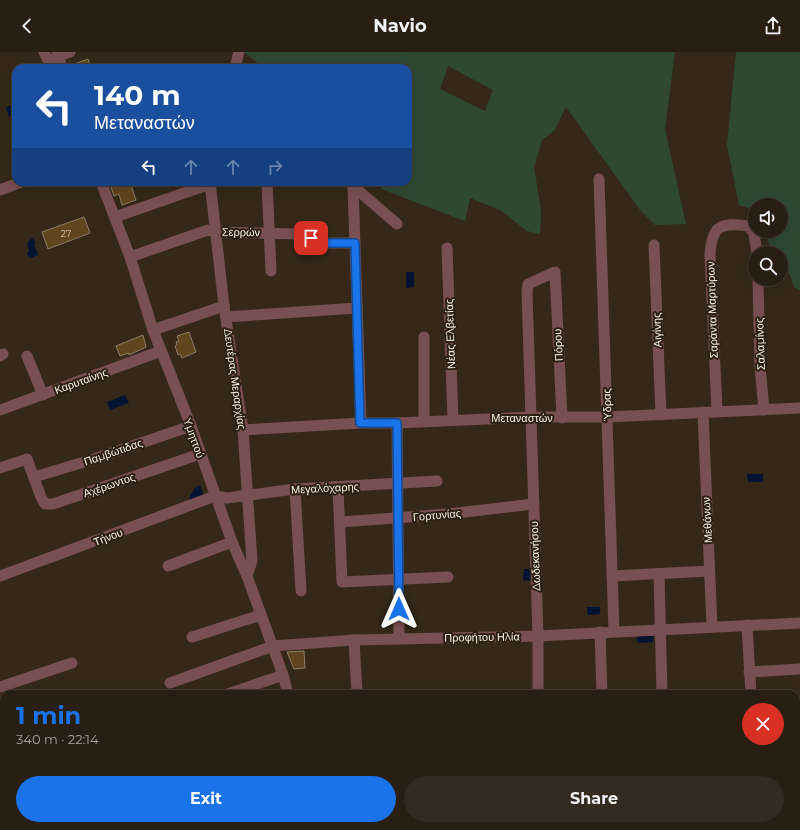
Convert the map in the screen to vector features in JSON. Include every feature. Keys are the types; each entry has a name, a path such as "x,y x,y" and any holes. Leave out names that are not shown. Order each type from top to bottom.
{"street":[{"path":"44,52 48,60 59,59 70,52"},
{"path":"236,64 239,52"},
{"name":"Ύδρας","path":"599,179 614,631"},
{"path":"0,190 12,185"},
{"name":"Υμηττού","path":"103,186 130,257 153,330 191,426 232,542 247,576 283,675 287,690"},
{"path":"115,217 202,186"},
{"name":"Δευτέρας Μεραρχίας","path":"210,186 225,311 243,430 249,494 252,561 247,576"},
{"path":"267,186 268,232 271,271"},
{"path":"360,423 353,186 397,224"},
{"name":"Σαράντα Μαρτύρων","path":"717,411 710,254 712,236 719,228 735,224 748,226 754,233 756,246"},
{"name":"Σερρών","path":"130,257 208,230 215,232 268,232 301,234 321,243 355,243"},
{"name":"Αιγίνης","path":"654,245 661,415"},
{"name":"Νέας Ελβετίας","path":"447,248 453,420"},
{"name":"Δωδεκανήσου","path":"538,690 534,504 527,333 528,284 555,272"},
{"name":"Πόρου","path":"555,272 562,418"},
{"name":"Σαλαμίνος","path":"758,286 760,366 764,410"},
{"path":"153,330 225,311 357,308"},
{"path":"424,337 424,421"},
{"name":"Καρυταίνης","path":"0,410 161,351"},
{"path":"27,356 43,395"},
{"name":"Μεταναστών","path":"243,430 360,423 397,423 531,417 608,417 800,408"},
{"name":"Μεθάνων","path":"702,412 712,627"},
{"path":"397,423 399,639"},
{"name":"Παμβώτιδας","path":"34,477 91,460 191,426"},
{"name":"Αχέρωντος","path":"34,477 45,504 53,504 200,454"},
{"path":"0,468 27,459 34,477"},
{"name":"Μεγαλόχαρης","path":"215,496 227,498 295,489 437,481"},
{"path":"338,487 341,522 342,582 448,577"},
{"path":"295,489 301,592"},
{"name":"Τήνου","path":"0,576 215,496"},
{"name":"Γορτυνίας","path":"341,522 399,518 534,504"},
{"path":"168,566 232,542"},
{"path":"612,576 710,571"},
{"path":"659,574 662,690"},
{"path":"192,637 261,615"},
{"name":"Προφήτου Ηλία","path":"170,683 272,646 354,640 538,636 614,631 800,623"},
{"path":"747,625 751,690"},
{"path":"600,632 602,690"},
{"path":"354,640 357,690"},
{"path":"0,687 72,663"},
{"path":"749,672 800,669"},
{"path":"240,690 283,675"}],"green space":[{"path":"244,52 675,52 665,129 686,224 655,225 640,210 566,107 555,130 542,140 534,167 541,211 540,234 527,231 500,210 470,198 465,221 381,189 382,186 412,186 412,64 259,64","holes":["448,66 493,90 485,111 440,89"]},
{"path":"736,52 800,52 800,290 794,287 788,270 788,246 772,246 769,244 767,238 788,238 788,198 748,198 748,208 739,205 727,145"}],"water":[{"path":"12,105 12,116 9,117 6,107"},
{"path":"32,238 36,242 34,244 38,255 30,258 27,254 29,251 27,243"},
{"path":"406,272 414,272 414,287 406,288"},
{"path":"125,395 129,403 110,410 107,402"},
{"path":"747,474 763,474 763,482 748,482"},
{"path":"200,485 204,496 190,502 189,498 195,488"},
{"path":"524,569 531,569 531,581 523,580"},
{"path":"587,607 600,607 600,614 588,615"},
{"path":"638,636 653,636 653,642 639,643 636,640"}],"building":[{"path":"88,59 90,64 74,64"},
{"path":"131,186 136,200 122,205 119,194 114,196 111,187"},
{"path":"84,217 90,233 48,249 42,232"},
{"path":"189,332 196,352 182,358 180,354 178,355 175,346 177,345 176,342 179,341 177,336"},
{"path":"143,335 146,347 129,355 129,353 120,356 116,346"},
{"path":"304,651 305,668 294,669 287,652"}],"route":[{"path":"311,238 321,243 355,243 360,423 397,423 399,609"}]}
